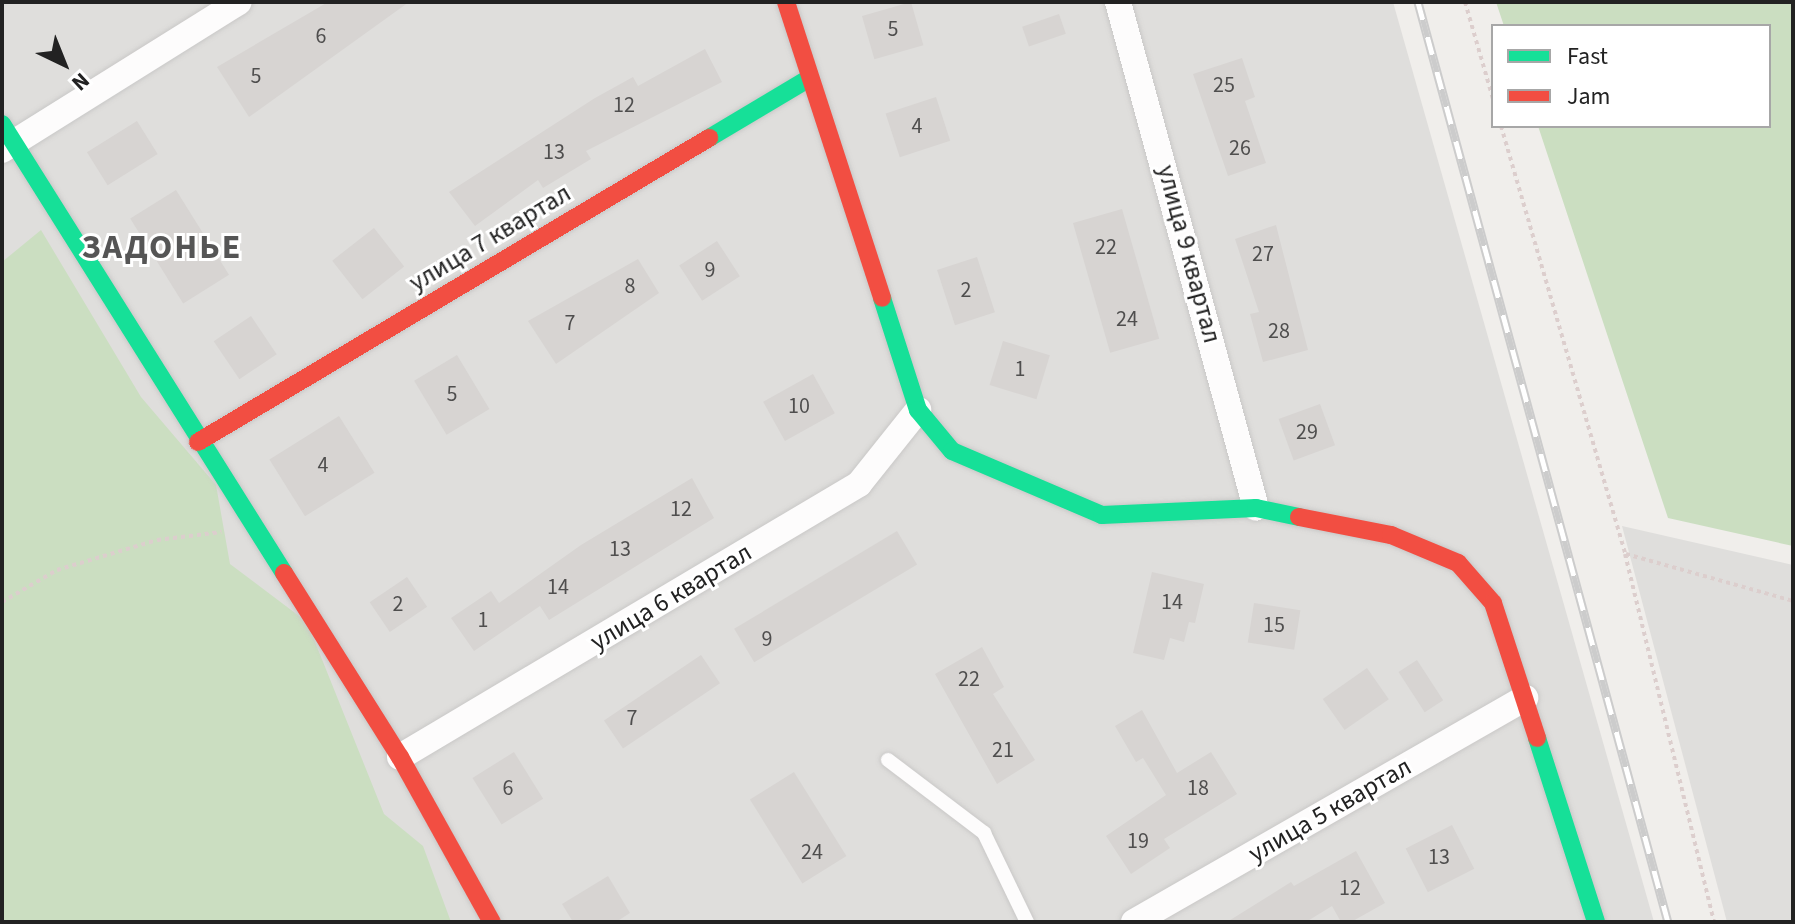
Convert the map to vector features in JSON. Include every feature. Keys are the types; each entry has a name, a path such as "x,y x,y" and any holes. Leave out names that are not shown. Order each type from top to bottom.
{"street":[{"path":"239,2 6,138 400,757 492,922"},
{"path":"786,2 808,79 918,410 952,451 1102,515 1256,508 1391,535 1458,563 1493,603 1596,922"},
{"name":"улица 9 квартал","path":"1118,2 1256,508"},
{"name":"улица 7 квартал","path":"198,442 808,79"},
{"name":"улица 6 квартал","path":"400,757 859,484 918,410"},
{"name":"улица 5 квартал","path":"1134,922 1525,698"}],"lane":[{"path":"888,760 984,833 1027,922"}],"path":[{"path":"1465,2 1491,92"},
{"path":"1502,128 1625,554 1714,922"},
{"path":"2,602 57,570 157,540 253,528"},
{"path":"1625,554 1793,601"}],"shaded area":[{"name":"ЗАДОНЬЕ","path":"2,2 1393,2 1654,922 2,922"},
{"path":"1622,526 1793,565 1793,922 1727,922"}],"green space":[{"path":"1496,2 1793,2 1793,546 1668,518 1539,128 1771,128 1771,24 1503,24"},
{"path":"41,230 141,397 216,485 230,564 307,622 384,814 423,846 451,922 2,922 2,262"}],"building":[{"path":"328,2 409,2 249,117 217,67"},
{"path":"911,2 923,45 874,59 862,16"},
{"path":"1059,14 1066,34 1029,47 1022,27"},
{"path":"705,49 722,82 586,151 591,159 543,188 538,180 475,226 449,192 595,98 633,77 638,86"},
{"path":"1242,58 1255,97 1245,101 1266,163 1228,176 1193,74"},
{"path":"936,97 950,141 900,157 886,113"},
{"path":"137,121 158,154 108,185 87,152"},
{"path":"176,190 229,275 183,303 130,219"},
{"path":"1122,209 1159,339 1110,353 1073,223"},
{"path":"1276,225 1308,350 1263,362 1250,314 1259,312 1235,239"},
{"path":"374,228 404,267 362,299 332,261"},
{"path":"717,241 740,276 702,301 679,266"},
{"path":"977,257 995,312 955,325 937,270"},
{"path":"638,259 659,293 556,364 528,321"},
{"path":"251,316 277,354 239,379 214,341"},
{"path":"1003,341 1050,355 1036,399 990,385"},
{"path":"457,355 489,409 447,435 414,381"},
{"path":"813,374 835,413 785,441 763,402"},
{"path":"1320,404 1335,445 1294,460 1279,419"},
{"path":"339,416 375,473 305,516 269,459"},
{"path":"692,478 714,518 549,620 540,606 474,651 451,618 491,591 499,603 581,545"},
{"path":"897,531 917,564 754,662 734,629"},
{"path":"1152,572 1204,584 1195,623 1189,622 1184,642 1170,638 1164,660 1133,653"},
{"path":"407,577 427,607 390,632 370,602"},
{"path":"1254,603 1300,610 1294,650 1248,643"},
{"path":"982,647 1004,687 993,694 1035,760 997,784 935,674"},
{"path":"701,655 720,683 623,749 604,720"},
{"path":"1417,660 1443,700 1425,712 1399,672"},
{"path":"1367,668 1389,699 1345,730 1323,699"},
{"path":"1142,710 1177,773 1211,752 1237,794 1164,839 1170,848 1131,874 1106,836 1166,795 1143,758 1136,762 1115,726"},
{"path":"514,752 543,799 502,825 472,778"},
{"path":"794,772 846,856 802,884 750,800"},
{"path":"1452,825 1474,869 1428,892 1406,849"},
{"path":"1356,851 1385,903 1351,922 1341,922 1332,906 1306,922 1227,922 1291,882 1294,886"},
{"path":"608,876 630,913 616,922 573,922 562,904"}],"railway":[{"path":"1418,2 1668,922"}],"traffic: fast":[{"path":"709,138 808,79"},
{"path":"2,124 284,573"},
{"path":"882,298 918,410 952,451 1102,515 1256,508 1299,517"},
{"path":"1537,738 1596,922"}],"traffic: jam":[{"path":"786,2 882,298"},
{"path":"198,442 709,138"},
{"path":"1299,517 1391,535 1458,563 1493,603 1537,738"},
{"path":"284,573 400,757 492,922"}],"district":[{"name":"ЗАДОНЬЕ","path":"162,248"}]}
